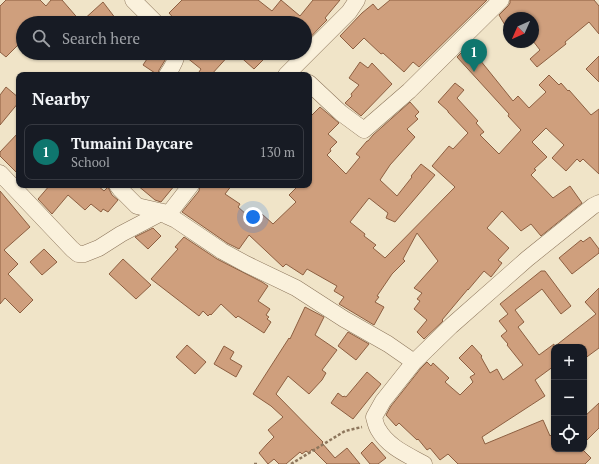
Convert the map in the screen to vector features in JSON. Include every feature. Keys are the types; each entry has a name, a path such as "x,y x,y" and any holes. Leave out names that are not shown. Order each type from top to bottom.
{"street":[{"path":"133,0 149,16"},
{"path":"312,52 349,12 357,0"},
{"path":"312,86 341,113 364,130 409,91 501,0"},
{"path":"169,72 175,60"},
{"path":"293,72 304,60"},
{"path":"0,173 78,254 84,254 99,248 121,234 165,214 187,188"},
{"path":"120,188 137,206 165,214 176,220 246,264 296,288 344,319 388,344 414,362"},
{"path":"424,464 385,439 377,428 374,417 383,401 414,362 451,326 527,259 599,203"}],"path":[{"path":"291,464 345,431 376,423"}],"building":[{"path":"6,0 40,0 46,6 51,0 62,0 76,16 16,16 16,47 6,57 0,52 0,6"},
{"path":"182,0 258,0 272,11 281,0 300,16 172,16 169,13"},
{"path":"313,0 340,0 325,18 327,20 312,36 312,16 300,16"},
{"path":"390,0 487,0 419,67 413,62 404,72 364,38 353,49 340,36 373,4 378,10"},
{"path":"510,0 594,0 599,6 599,34 589,22 565,42 566,44 537,67 530,59 540,50 538,48 539,12 503,12 503,22 499,15 510,3"},
{"path":"103,2 114,16 88,16"},
{"path":"472,42 486,55 480,60 513,101 518,96 529,108 546,92 539,85 549,75 559,85 561,83 568,91 569,90 591,115 599,109 599,174 583,159 580,162 577,159 566,171 552,158 564,145 546,128 532,142 547,157 534,169 536,170 531,175 553,198 570,186 582,203 541,236 531,224 521,231 502,211 487,228 509,248 498,260 502,263 491,277 484,271 442,320 443,321 424,339 417,332 427,320 414,309 420,301 417,299 422,293 414,288 438,261 417,233 403,259 405,261 392,274 377,296 379,297 375,302 384,307 374,325 339,304 344,297 334,291 337,286 307,269 303,275 286,264 283,267 249,235 239,249 227,243 182,212 199,191 200,188 230,188 225,194 240,204 238,207 255,222 262,214 273,224 296,202 289,195 296,188 312,188 312,115 320,107 339,123 328,134 337,142 330,149 331,151 327,155 346,174 360,157 356,154 367,141 410,102 419,112 415,116 418,119 407,129 415,137 390,165 380,180 397,196 421,164 435,175 395,222 386,218 388,213 369,198 350,222 365,234 364,236 376,245 373,248 385,258 455,187 432,166 449,146 453,149 468,133 438,102 455,83 464,90 457,98 478,121 476,123 484,132 480,135 499,154 521,130 508,116 509,114 457,57"},
{"path":"599,56 599,82 586,69"},
{"path":"146,60 165,60 159,72 154,72 143,65"},
{"path":"190,60 225,60 214,72 199,72 201,69"},
{"path":"244,60 263,60 254,69"},
{"path":"360,62 368,68 372,63 392,84 361,116 345,103 352,96 351,94 359,85 349,78"},
{"path":"6,87 16,95 16,106 0,125 0,95"},
{"path":"16,135 16,172 0,156 0,152"},
{"path":"47,188 100,188 104,191 108,188 112,195 118,200 108,212 103,209 101,212 91,204 85,210 68,195 52,214 38,199"},
{"path":"141,188 173,188 161,202 155,200"},
{"path":"0,191 30,227 4,250 18,264 8,274 33,300 20,313 5,298 0,304"},
{"path":"153,228 161,236 148,249 135,237"},
{"path":"184,237 217,259 268,286 258,301 270,309 266,315 269,317 267,319 271,322 264,333 238,316 236,318 221,304 211,315 210,314 208,316 203,311 199,316 151,279 178,249 175,247"},
{"path":"590,237 599,249 599,253 572,274 559,258 581,240 583,242"},
{"path":"44,249 57,262 42,275 30,262"},
{"path":"123,259 151,285 136,299 109,274"},
{"path":"541,271 545,271 571,306 561,314 542,289 515,310 524,322 518,327 539,355 551,346 551,368 535,380 545,396 482,437 485,444 543,420 550,436 551,435 551,452 585,452 591,458 585,464 458,464 448,454 440,460 430,448 427,450 418,439 417,440 399,423 396,426 386,415 391,406 427,362 431,366 433,363 449,378 445,382 460,395 473,382 470,377 475,374 459,358 472,345 482,356 481,357 490,373 497,369 503,380 523,365 501,336 507,331 499,321 508,314 500,304"},
{"path":"599,288 599,348 587,357 587,344 558,344 596,314 585,302"},
{"path":"305,307 324,317 315,335 337,350 322,370 326,373 322,380 309,394 288,376 276,394 323,442 322,443 335,458 347,448 360,464 327,464 312,449 309,453 306,451 302,454 300,452 286,464 279,464 274,459 268,464 259,453 274,437 268,430 283,417 271,406 253,394 289,338 290,339"},
{"path":"348,332 369,344 356,360 338,346"},
{"path":"187,345 206,362 195,374 176,357"},
{"path":"224,346 234,352 230,359 242,366 236,377 214,364"},
{"path":"367,372 381,384 353,419 331,403 338,393 343,397 346,397"},
{"path":"599,403 599,428 587,440 587,416 587,414"},
{"path":"372,442 386,458 378,464 370,464 361,453"}],"place":[{"name":"Tumaini Daycare","path":"474,72"}]}
